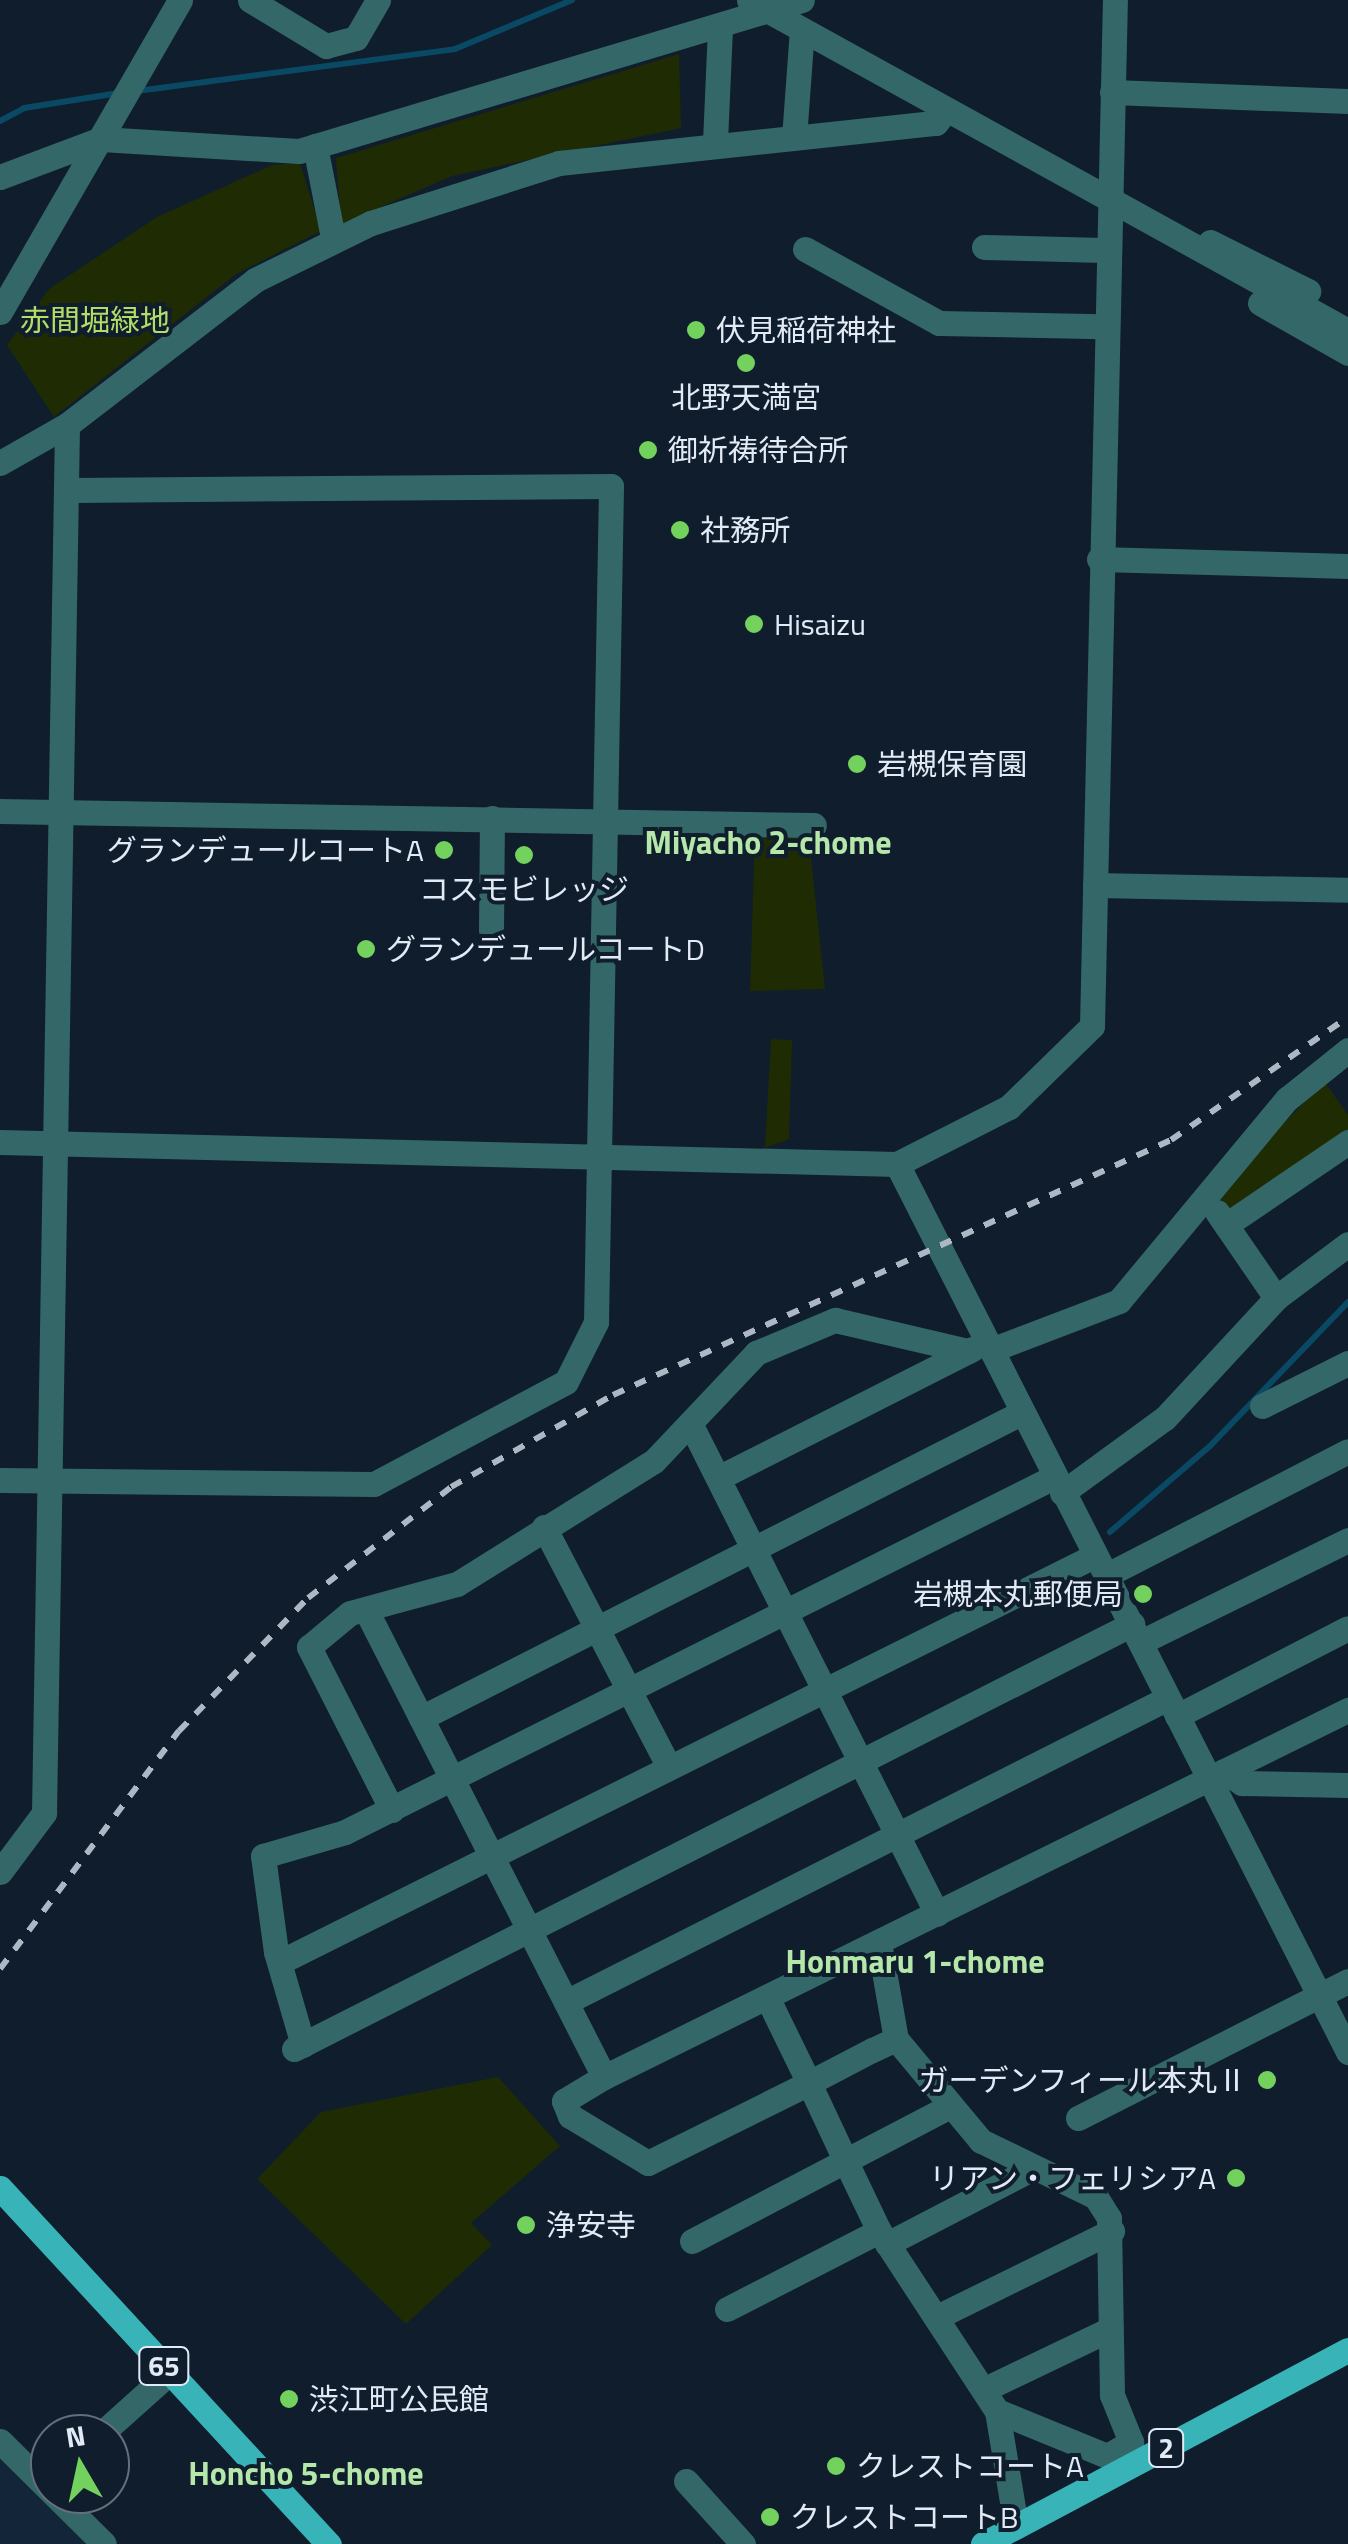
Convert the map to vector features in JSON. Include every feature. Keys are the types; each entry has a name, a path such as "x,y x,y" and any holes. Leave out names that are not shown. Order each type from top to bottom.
{"main road":[{"name":"65","path":"0,2188 329,2544"},
{"name":"2","path":"983,2544 1348,2350"}],"street":[{"path":"0,312 180,0"},
{"path":"250,0 326,46 356,38 378,0"},
{"path":"749,0 946,110 1106,192 1215,261 1348,332"},
{"path":"0,177 101,139 315,146 720,29 802,0"},
{"path":"0,1142 896,1164 1009,1107 1092,1026 1102,326 1115,0"},
{"path":"715,142 720,29"},
{"path":"794,138 802,30"},
{"path":"1112,92 1348,101"},
{"path":"0,463 67,425 184,328 334,238 559,162 715,142 936,123 946,110"},
{"path":"315,146 334,238"},
{"path":"1168,232 1246,257 1348,313"},
{"path":"984,247 1104,250"},
{"path":"805,250 938,322 1102,326"},
{"path":"1215,261 1244,294 1348,353"},
{"path":"0,1872 44,1813 61,812 71,490 67,425"},
{"path":"0,1480 374,1484 566,1382 596,1322 604,1154 611,486 71,490"},
{"path":"1099,559 1348,566"},
{"path":"0,811 814,825"},
{"path":"491,930 492,818"},
{"path":"1094,885 1348,890"},
{"path":"718,1478 982,1347 1118,1301 1288,1099 1348,1050"},
{"path":"1226,1225 1348,1142"},
{"path":"896,1164 982,1347 1022,1413 1172,1707 1215,1774 1348,2052"},
{"path":"1205,1194 1276,1298"},
{"path":"1348,1244 1276,1298 1164,1418 1058,1485 784,1612 392,1810 263,1856 299,2047 861,1765 1136,1633 1348,1540"},
{"path":"392,1810 309,1647 366,1610 457,1584 654,1462 692,1427 726,1375 756,1353 835,1320 982,1347"},
{"path":"1262,1406 1348,1363"},
{"path":"422,1718 1022,1413"},
{"path":"692,1427 937,1914"},
{"path":"282,1961 822,1690 1348,1450"},
{"path":"544,1527 669,1767"},
{"path":"366,1610 604,2077"},
{"path":"566,2002 898,1836 1348,1628"},
{"path":"896,2040 648,2163 570,2116 564,2100 1348,1710"},
{"path":"1215,1774 1242,1783 1348,1785"},
{"path":"879,1943 896,2040 946,2108 1027,2171 1096,2196 1112,2231 1112,2395 1131,2442 1107,2456 991,2400"},
{"path":"1078,2118 1348,1981"},
{"path":"767,1997 883,2237 939,2316 991,2400 1016,2526"},
{"path":"692,2241 946,2108"},
{"path":"727,2309 1027,2171"},
{"path":"939,2316 1112,2231"},
{"path":"991,2400 1110,2329"},
{"path":"123,2414 170,2372"},
{"path":"0,2441 30,2468"},
{"path":"686,2481 743,2544"},
{"path":"75,2514 104,2544"}],"shaded area":[{"path":"0,2449 30,2479 30,2514 66,2514 96,2544 0,2544"}],"green space":[{"path":"679,54 681,128 452,176 341,224 336,158"},
{"name":"赤間堀緑地","path":"300,163 321,231 236,274 54,417 7,345 49,289 157,217 272,165"},
{"path":"808,830 825,989 750,991 755,831"},
{"path":"771,1039 792,1040 789,1139 765,1148"},
{"path":"1324,1081 1348,1115 1348,1132 1230,1213 1217,1194"},
{"path":"498,2077 560,2146 471,2223 492,2245 406,2324 257,2179 321,2112"}],"waterway":[{"path":"137,91 455,49 572,0"},
{"path":"0,121 24,108 119,93"},
{"path":"1110,1532 1211,1445 1348,1302"}],"railway":[{"path":"0,1969 179,1731 308,1598 451,1487 613,1395 1171,1140 1348,1017"}],"place":[{"name":"伏見稲荷神社","path":"696,330"},
{"name":"北野天満宮","path":"746,363"},
{"name":"御祈祷待合所","path":"648,450"},
{"name":"社務所","path":"680,530"},
{"name":"Hisaizu","path":"754,624"},
{"name":"岩槻保育園","path":"857,764"},
{"name":"グランデュールコートA","path":"444,850"},
{"name":"コスモビレッジ","path":"524,855"},
{"name":"グランデュールコートD","path":"366,949"},
{"name":"岩槻本丸郵便局","path":"1143,1594"},
{"name":"ガーデンフィール本丸Ⅱ","path":"1267,2080"},
{"name":"リアン・フェリシアA","path":"1236,2178"},
{"name":"浄安寺","path":"526,2225"},
{"name":"渋江町公民館","path":"289,2399"},
{"name":"クレストコートA","path":"836,2466"},
{"name":"クレストコートB","path":"770,2517"}],"district":[{"name":"Miyacho 2-chome","path":"768,842"},
{"name":"Honmaru 1-chome","path":"915,1961"},
{"name":"Honcho 5-chome","path":"306,2473"}]}
